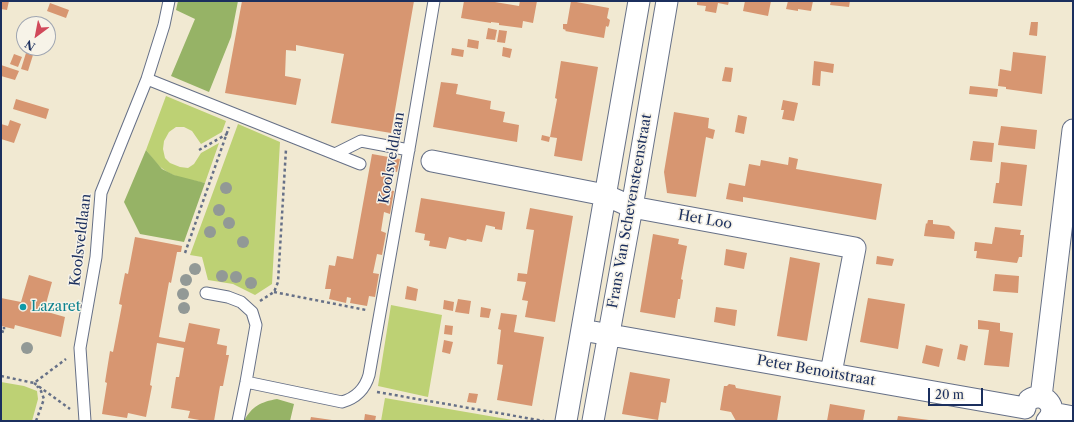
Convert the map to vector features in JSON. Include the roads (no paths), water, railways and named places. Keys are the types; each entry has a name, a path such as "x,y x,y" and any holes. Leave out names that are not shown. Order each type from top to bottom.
{"street":[{"name":"Frans Van Schevensteenstraat","path":"566,421 639,1"},
{"name":"Frans Van Schevensteenstraat","path":"593,421 632,207 667,1"},
{"path":"1039,412 1073,130"},
{"name":"Het Loo","path":"432,161 605,195 632,207 854,248 831,373"},
{"name":"Peter Benoitstraat","path":"582,330 1073,417"}],"lane":[{"name":"Koolsveldlaan","path":"85,421 80,348 96,257 101,193 147,79 164,25 169,1"},
{"name":"Koolsveldlaan","path":"246,382 342,402 350,400 357,395 367,382 381,312 434,1"},
{"path":"147,79 360,164"},
{"path":"335,154 361,141 409,150"},
{"path":"206,292 228,296 241,302 252,312 256,325 238,421"}],"place":[{"name":"Lazaret","path":"23,307"}]}
